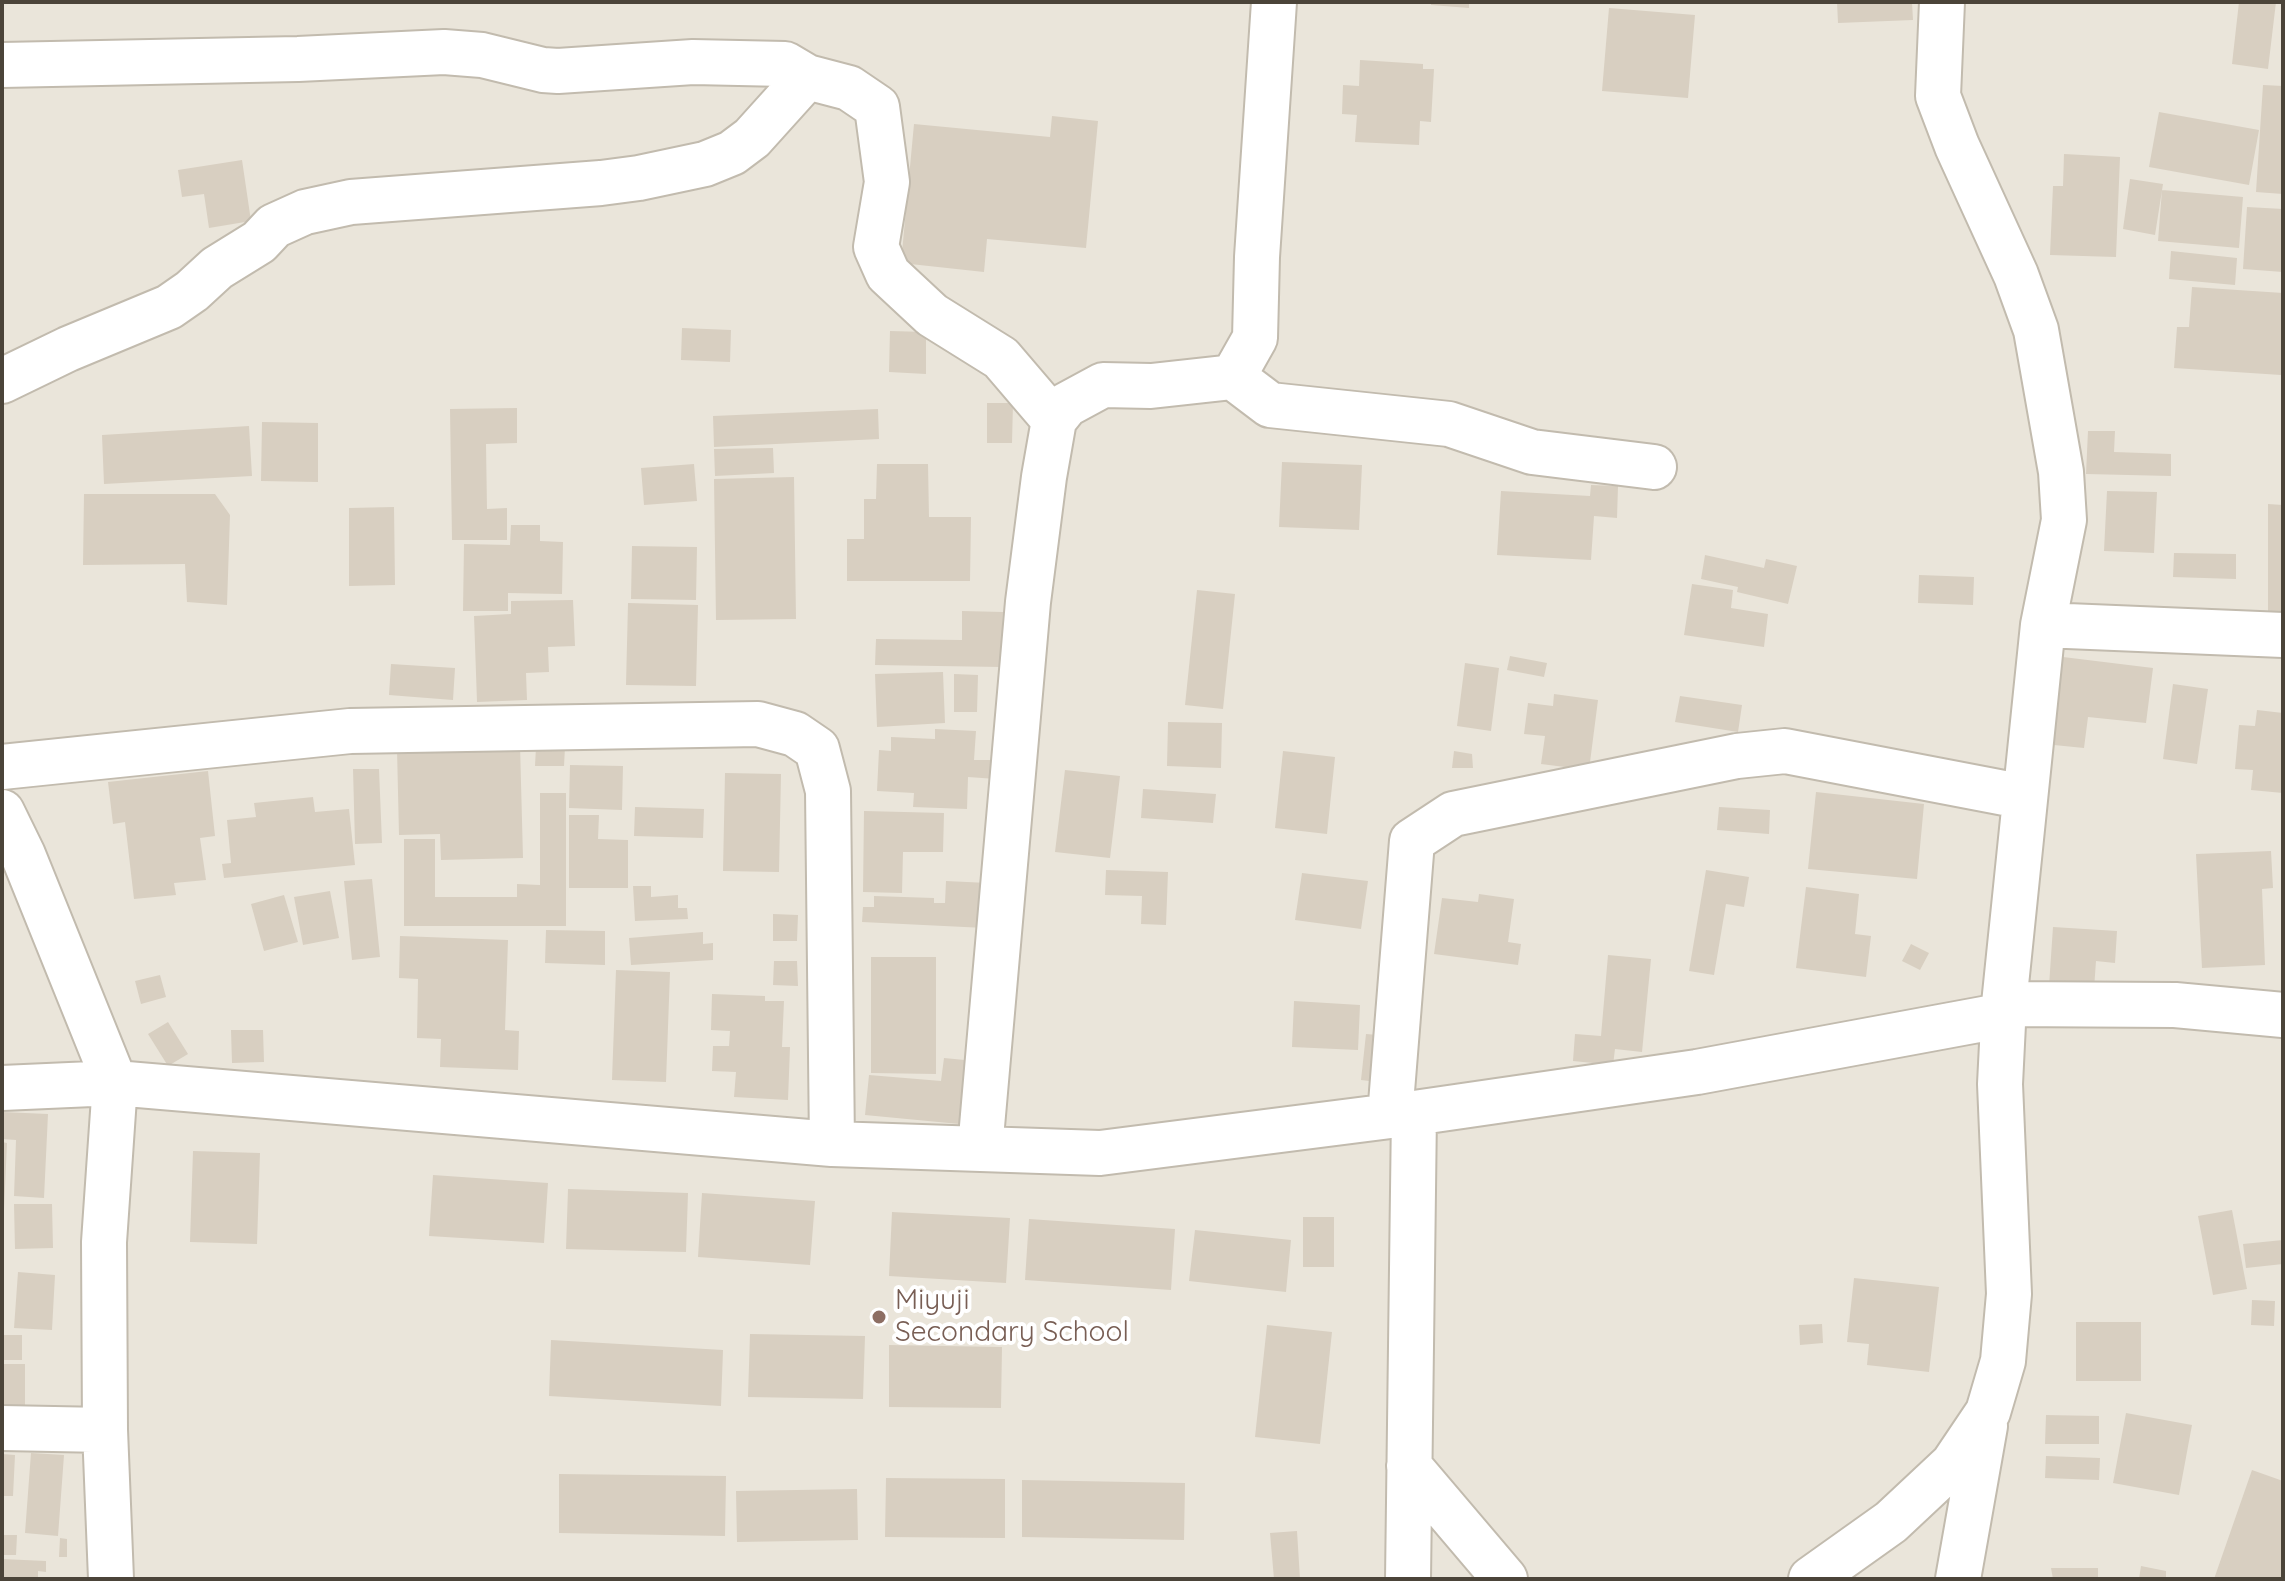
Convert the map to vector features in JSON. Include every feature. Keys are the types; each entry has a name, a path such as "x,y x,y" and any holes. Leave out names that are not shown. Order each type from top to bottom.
{"street":[{"path":"1233,377 1255,338 1257,257 1274,2"},
{"path":"1942,2 1938,96 1957,146 2016,275 2036,330 2061,472 2064,520 2043,625 2004,1009 2000,1084 2009,1294 2003,1361 1988,1412 1958,1579"},
{"path":"2,65 283,60 463,52 558,71 693,62 785,64 807,77 849,88 877,107 887,182 876,247 888,274 932,315 1001,358 1054,420"},
{"path":"2,381 68,349 169,307 217,268 259,242 274,226 305,212 351,202 601,183 705,164 732,153 752,138 807,77"},
{"path":"980,1149 1028,602 1054,420 1066,405 1103,385 1151,386 1233,377 1270,405 1449,424 1532,452 1654,467"},
{"path":"2043,625 2283,635"},
{"path":"2,767 350,731 758,724 795,734 817,749 828,791 832,1144"},
{"path":"1408,1579 1409,1466 1402,1115 1412,841 1453,814 1737,756 1785,751 2025,797"},
{"path":"2,812 23,855 115,1083 104,1242 105,1430 111,1579"},
{"path":"2,1088 115,1083 832,1144 1100,1153 1402,1115 1697,1072 2004,1009 2278,1004"},
{"path":"1811,1579 1901,1513 1953,1464 1988,1412"},
{"path":"2,1428 105,1430"},
{"path":"1409,1466 1505,1579"}],"shaded area":[{"path":"2,2 2283,2 2283,1579 2,1579"}],"building":[{"path":"1431,2 1469,2 1469,8 1431,5"},
{"path":"1837,2 1912,2 1913,20 1838,23"},
{"path":"2239,2 2276,2 2268,69 2232,64"},
{"path":"1609,8 1695,15 1688,98 1602,91"},
{"path":"1360,60 1423,64 1423,69 1434,69 1431,122 1420,121 1419,145 1355,142 1357,115 1342,114 1343,85 1359,86"},
{"path":"2263,85 2283,86 2283,194 2256,192"},
{"path":"2159,112 2259,130 2249,185 2149,167"},
{"path":"1052,116 1098,121 1086,248 987,239 984,272 901,263 914,124 1050,137"},
{"path":"2064,154 2120,157 2116,257 2050,255 2053,186 2063,186"},
{"path":"242,160 251,221 209,228 204,194 182,197 178,170"},
{"path":"2130,179 2163,184 2155,235 2123,229"},
{"path":"2162,190 2243,197 2239,248 2158,241"},
{"path":"2247,207 2283,209 2283,272 2243,269"},
{"path":"2171,251 2237,258 2235,285 2169,279"},
{"path":"2192,287 2283,293 2281,375 2174,368 2177,327 2189,327"},
{"path":"682,328 731,330 730,362 681,360"},
{"path":"890,331 926,332 926,374 889,372"},
{"path":"987,403 1013,403 1012,443 987,443"},
{"path":"517,408 517,443 486,444 487,509 507,508 507,540 452,540 450,409"},
{"path":"878,409 879,439 714,447 713,416"},
{"path":"262,422 318,423 318,482 261,481"},
{"path":"249,426 252,476 104,484 102,435"},
{"path":"2088,431 2115,431 2114,452 2171,454 2171,476 2086,474"},
{"path":"773,448 774,473 715,476 714,449"},
{"path":"1282,462 1362,465 1359,530 1279,527"},
{"path":"694,464 697,501 644,505 641,468"},
{"path":"877,464 928,464 929,517 971,517 970,581 847,581 847,539 864,539 864,499 876,499"},
{"path":"794,477 796,619 716,620 714,479"},
{"path":"1591,485 1618,486 1617,518 1594,516 1591,560 1497,555 1501,491 1590,496"},
{"path":"2107,491 2157,492 2154,553 2104,551"},
{"path":"84,494 215,494 230,515 227,605 187,602 185,564 83,565"},
{"path":"2268,504 2283,505 2283,612 2268,612"},
{"path":"394,507 395,585 349,586 349,508"},
{"path":"511,525 540,525 540,541 563,542 562,594 508,593 508,611 463,611 464,544 510,545"},
{"path":"632,546 697,547 696,600 631,599"},
{"path":"2174,553 2236,554 2236,579 2173,577"},
{"path":"1705,555 1764,568 1766,559 1797,566 1788,604 1737,592 1738,587 1701,579"},
{"path":"1919,575 1974,577 1973,605 1918,603"},
{"path":"1692,584 1733,590 1731,608 1768,614 1764,647 1684,635"},
{"path":"1197,590 1235,594 1223,709 1185,705"},
{"path":"573,600 575,646 548,647 549,672 526,673 527,700 477,702 474,616 511,614 511,601"},
{"path":"628,603 698,605 696,686 626,685"},
{"path":"962,611 1003,612 1001,667 875,665 876,639 962,640"},
{"path":"1510,656 1547,663 1544,677 1507,670"},
{"path":"2063,657 2153,668 2146,723 2088,717 2084,748 2054,745"},
{"path":"1465,663 1499,668 1491,731 1457,726"},
{"path":"391,664 455,668 453,700 389,695"},
{"path":"943,672 945,723 877,727 875,674"},
{"path":"954,674 978,675 977,712 954,712"},
{"path":"2173,684 2208,689 2197,764 2163,759"},
{"path":"1554,694 1598,700 1589,770 1541,764 1545,736 1524,734 1528,703 1553,706"},
{"path":"1680,696 1742,705 1738,732 1675,722"},
{"path":"2257,710 2283,713 2283,793 2251,790 2253,770 2235,769 2239,725 2255,726"},
{"path":"1168,722 1222,723 1221,768 1167,766"},
{"path":"935,729 976,731 974,760 997,760 996,779 968,777 967,809 913,807 914,793 877,791 879,750 891,751 891,737 935,739"},
{"path":"520,745 523,858 441,860 440,834 399,835 397,749"},
{"path":"536,747 565,747 564,766 535,766"},
{"path":"1283,751 1335,757 1327,834 1275,828"},
{"path":"1454,751 1472,754 1473,768 1452,768"},
{"path":"570,765 623,766 622,810 569,808"},
{"path":"353,769 379,769 382,843 355,844"},
{"path":"1065,770 1120,776 1110,858 1055,852"},
{"path":"208,771 215,836 200,838 206,880 174,883 176,895 134,899 125,822 113,824 108,782"},
{"path":"725,773 781,774 779,872 723,871"},
{"path":"1143,789 1216,794 1213,823 1141,818"},
{"path":"1816,792 1924,804 1917,879 1808,869"},
{"path":"540,793 566,793 566,926 404,926 404,839 435,839 435,897 517,897 517,884 540,885"},
{"path":"313,797 315,812 349,809 355,865 224,878 222,864 231,863 227,820 256,817 254,803"},
{"path":"635,807 704,809 703,838 634,836"},
{"path":"1719,807 1770,810 1769,834 1717,830"},
{"path":"864,811 944,813 943,852 903,852 902,893 863,892"},
{"path":"569,815 599,815 598,839 628,840 628,888 569,888"},
{"path":"2271,851 2273,888 2262,889 2265,965 2202,968 2196,854"},
{"path":"1106,870 1168,872 1166,925 1141,924 1142,896 1105,895"},
{"path":"1706,870 1749,877 1744,907 1726,904 1714,975 1689,971"},
{"path":"1302,873 1368,881 1361,929 1295,920"},
{"path":"372,879 380,957 352,960 344,881"},
{"path":"946,881 988,883 985,928 862,922 863,907 874,907 874,896 934,898 934,903 945,903"},
{"path":"633,886 651,886 651,897 678,895 678,908 687,908 688,919 635,921"},
{"path":"1806,887 1859,894 1855,934 1871,936 1866,977 1796,968"},
{"path":"330,891 339,938 303,945 294,897"},
{"path":"1479,894 1514,899 1508,942 1521,944 1518,965 1434,954 1442,898 1478,902"},
{"path":"284,895 298,942 264,951 251,904"},
{"path":"773,914 798,915 797,941 773,941"},
{"path":"2053,927 2117,931 2115,963 2096,961 2094,989 2049,986"},
{"path":"546,930 605,931 605,965 545,963"},
{"path":"703,932 703,944 713,943 713,960 631,965 629,938"},
{"path":"400,936 508,940 505,1030 519,1031 518,1070 440,1067 441,1039 417,1038 418,979 399,978"},
{"path":"1911,944 1929,953 1920,970 1902,961"},
{"path":"1608,955 1651,959 1642,1052 1615,1049 1613,1065 1573,1061 1575,1034 1601,1036"},
{"path":"871,957 936,957 936,1074 871,1073"},
{"path":"774,961 797,961 798,986 773,985"},
{"path":"616,970 670,972 666,1082 612,1080"},
{"path":"160,975 166,997 141,1004 135,981"},
{"path":"712,994 765,996 765,1001 784,1001 782,1047 790,1047 788,1100 734,1097 736,1072 712,1071 713,1046 729,1046 730,1031 711,1030"},
{"path":"1294,1001 1360,1005 1358,1050 1292,1047"},
{"path":"168,1022 188,1054 168,1066 148,1034"},
{"path":"231,1030 263,1030 264,1062 232,1063"},
{"path":"1366,1034 1391,1036 1386,1083 1361,1080"},
{"path":"944,1058 975,1061 970,1125 865,1115 869,1075 941,1081"},
{"path":"2,1112 48,1114 44,1198 14,1196 16,1140 2,1139"},
{"path":"2,1142 7,1143 4,1210 2,1210"},
{"path":"193,1151 260,1153 257,1244 190,1242"},
{"path":"433,1175 548,1183 544,1243 429,1236"},
{"path":"568,1189 688,1193 686,1252 566,1249"},
{"path":"702,1193 815,1201 810,1265 698,1257"},
{"path":"14,1204 52,1204 53,1248 15,1249"},
{"path":"2232,1210 2247,1289 2213,1295 2198,1216"},
{"path":"892,1212 1010,1218 1006,1283 889,1276"},
{"path":"1303,1217 1334,1217 1334,1267 1303,1267"},
{"path":"1029,1219 1175,1229 1171,1290 1025,1280"},
{"path":"1195,1230 1291,1240 1286,1292 1189,1281"},
{"path":"2283,1240 2283,1264 2246,1268 2243,1244"},
{"path":"18,1272 55,1275 52,1330 14,1328"},
{"path":"1854,1278 1939,1287 1929,1372 1867,1365 1869,1344 1847,1342"},
{"path":"2252,1300 2275,1301 2274,1326 2251,1325"},
{"path":"2076,1322 2141,1322 2141,1381 2076,1381"},
{"path":"1822,1324 1823,1343 1800,1345 1799,1325"},
{"path":"1267,1325 1332,1332 1320,1444 1255,1437"},
{"path":"750,1334 865,1336 863,1399 748,1397"},
{"path":"2,1335 22,1335 22,1360 2,1360"},
{"path":"551,1340 723,1350 721,1406 549,1396"},
{"path":"889,1345 1002,1347 1001,1408 889,1407"},
{"path":"2,1364 25,1364 25,1407 2,1406"},
{"path":"2126,1413 2192,1425 2179,1495 2113,1483"},
{"path":"2046,1415 2099,1416 2099,1444 2045,1444"},
{"path":"31,1453 64,1455 58,1536 25,1533"},
{"path":"2,1454 15,1455 13,1496 2,1496"},
{"path":"2046,1456 2100,1458 2099,1480 2045,1478"},
{"path":"2252,1470 2283,1481 2283,1579 2214,1579"},
{"path":"559,1474 726,1476 725,1536 559,1533"},
{"path":"886,1478 1005,1479 1005,1538 885,1537"},
{"path":"1022,1480 1185,1483 1184,1540 1022,1537"},
{"path":"857,1489 858,1540 737,1542 736,1491"},
{"path":"1297,1531 1300,1579 1274,1579 1270,1533"},
{"path":"2,1535 17,1535 16,1555 2,1555"},
{"path":"60,1538 67,1539 67,1557 59,1557"},
{"path":"2,1559 46,1561 46,1572 38,1571 38,1579 2,1579"},
{"path":"2141,1566 2166,1571 2166,1579 2139,1579"},
{"path":"2051,1568 2098,1568 2098,1579 2053,1579"}],"place":[{"name":"Miyuji Secondary School","path":"879,1317"}]}
